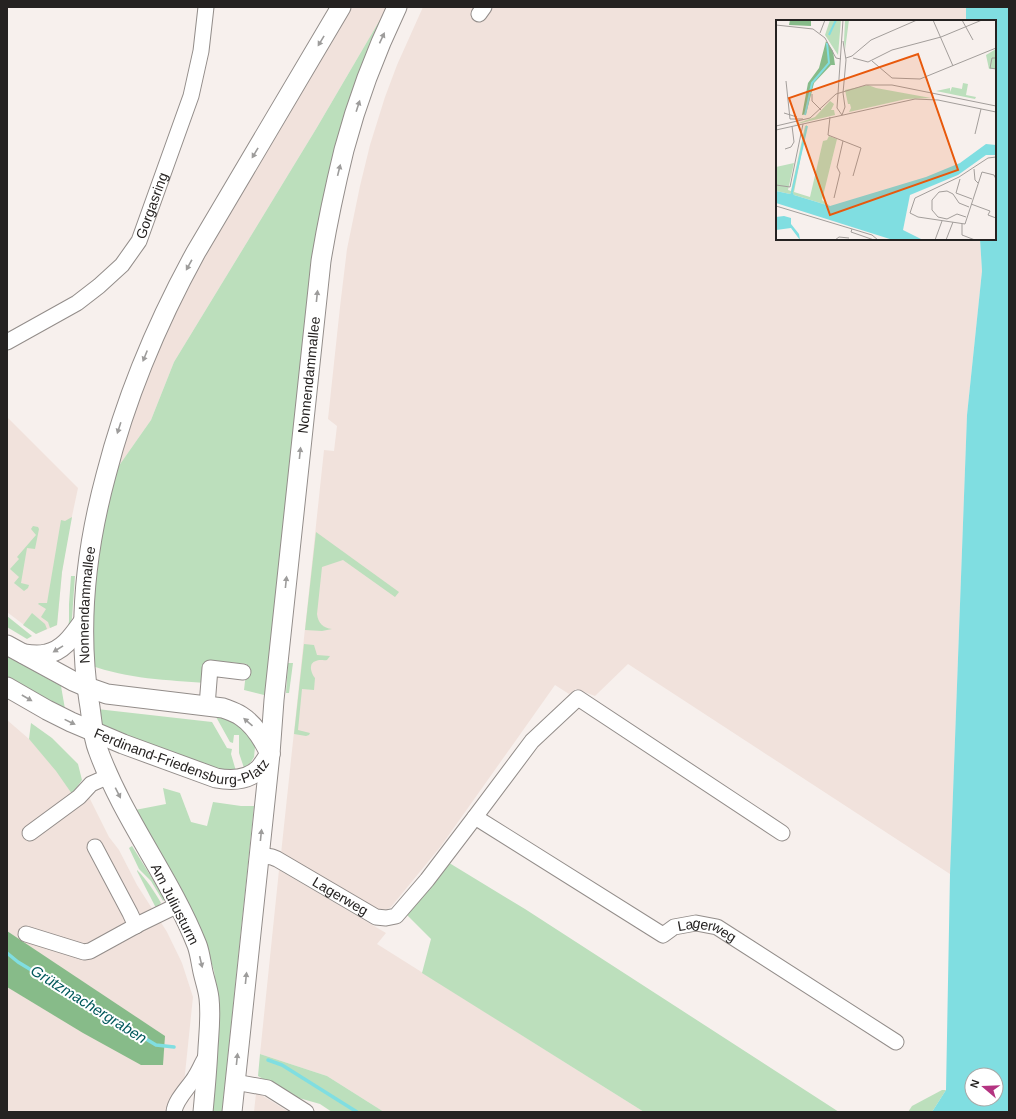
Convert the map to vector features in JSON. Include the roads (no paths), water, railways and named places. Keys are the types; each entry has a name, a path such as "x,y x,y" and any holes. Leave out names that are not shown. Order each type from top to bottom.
{"main road":[{"name":"Nonnendammallee","path":"87,687 83,622 89,549 98,503 126,407 160,321 175,291 196,252 340,7"},
{"name":"Nonnendammallee","path":"270,754 274,700 323,249 344,149 358,102 380,44 397,7"},
{"path":"15,650 45,655 58,650 70,640 83,622"},
{"path":"15,650 87,687"},
{"path":"7,687 70,722 94,732"},
{"name":"Ferdinand-Friedensburg-Platz","path":"87,687 107,694 222,708 240,715 254,728 263,739 270,754 261,768 243,778 224,780 203,774 94,732 87,687"},
{"name":"Am Juliusturm","path":"94,732 96,746 109,776 132,822 178,905 198,947 209,997 211,1015 203,1112"},
{"path":"232,1112 270,754"}],"street":[{"name":"Gorgasring","path":"7,342 77,303 99,286 122,265 139,241 191,96 201,51 206,7"},
{"path":"206,706 210,668 243,672"},
{"name":"Lagerweg","path":"259,855 277,859 376,917 386,918 396,916 427,880 532,741 578,698 782,833"},
{"path":"30,833 79,797 91,784 109,776"},
{"name":"Lagerweg","path":"475,817 663,935 674,927 696,923 717,927 896,1042"},
{"path":"95,846 136,926"},
{"path":"26,934 84,952 90,951 178,905"},
{"path":"173,1111 182,1094 196,1076 208,1052"},
{"path":"235,1082 268,1088 306,1112"}],"water":[{"path":"966,7 1009,7 1009,1112 932,1112 946,1090 950,874 967,415 982,271 980,240 996,240 996,20 966,20"}],"waterway":[{"name":"Grützmachergraben","path":"7,953 18,962 156,1045 174,1047"},
{"name":"Grützmachergraben","path":"268,1060 282,1065 357,1112"}]}
